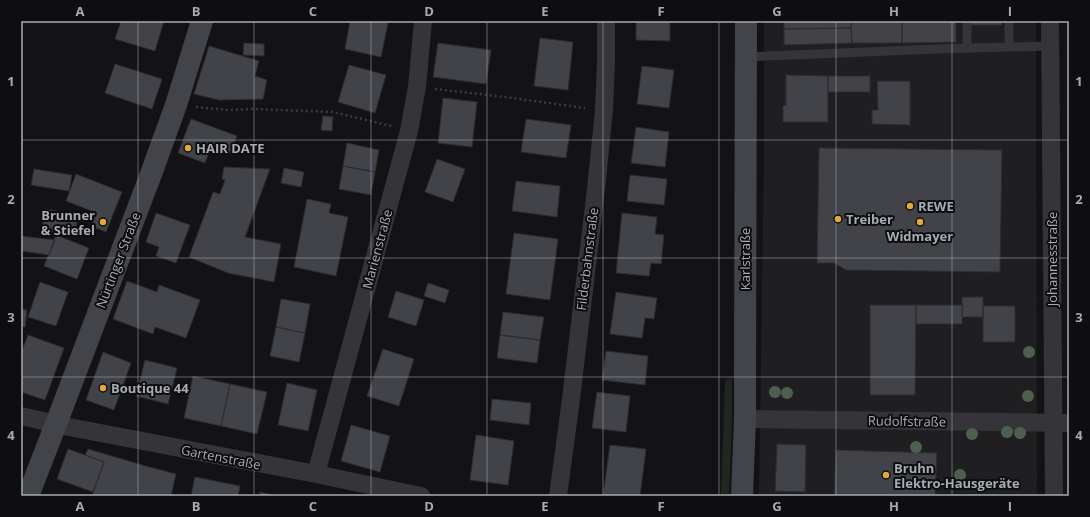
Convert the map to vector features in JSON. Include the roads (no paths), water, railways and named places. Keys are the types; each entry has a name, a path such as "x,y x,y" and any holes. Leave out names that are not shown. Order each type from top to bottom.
{"main road":[{"name":"Nürtinger Straße","path":"28,496 176,105 202,21"},
{"name":"Karlstraße","path":"742,496 745,419 746,21"}],"street":[{"name":"Marienstraße","path":"316,474 409,131 417,87 424,21"},
{"name":"Filderbahnstraße","path":"558,496 571,399 604,110 606,21"},
{"name":"Johannesstraße","path":"1050,21 1052,321 1062,423 1054,496"},
{"name":"Gartenstraße","path":"21,416 421,496"},
{"name":"Rudolfstraße","path":"745,419 1062,423"}],"lane":[{"path":"967,21 967,48"},
{"path":"1009,21 1009,48"},
{"path":"746,57 1050,46"}],"place":[{"name":"HAIR DATE","path":"188,148"},
{"name":"REWE","path":"910,206"},
{"name":"Treiber","path":"838,219"},
{"name":"Brunner & Stiefel","path":"103,222"},
{"name":"Widmayer","path":"920,222"},
{"name":"Boutique 44","path":"103,388"},
{"name":"Bruhn Elektro-Hausgeräte","path":"886,475"}]}
